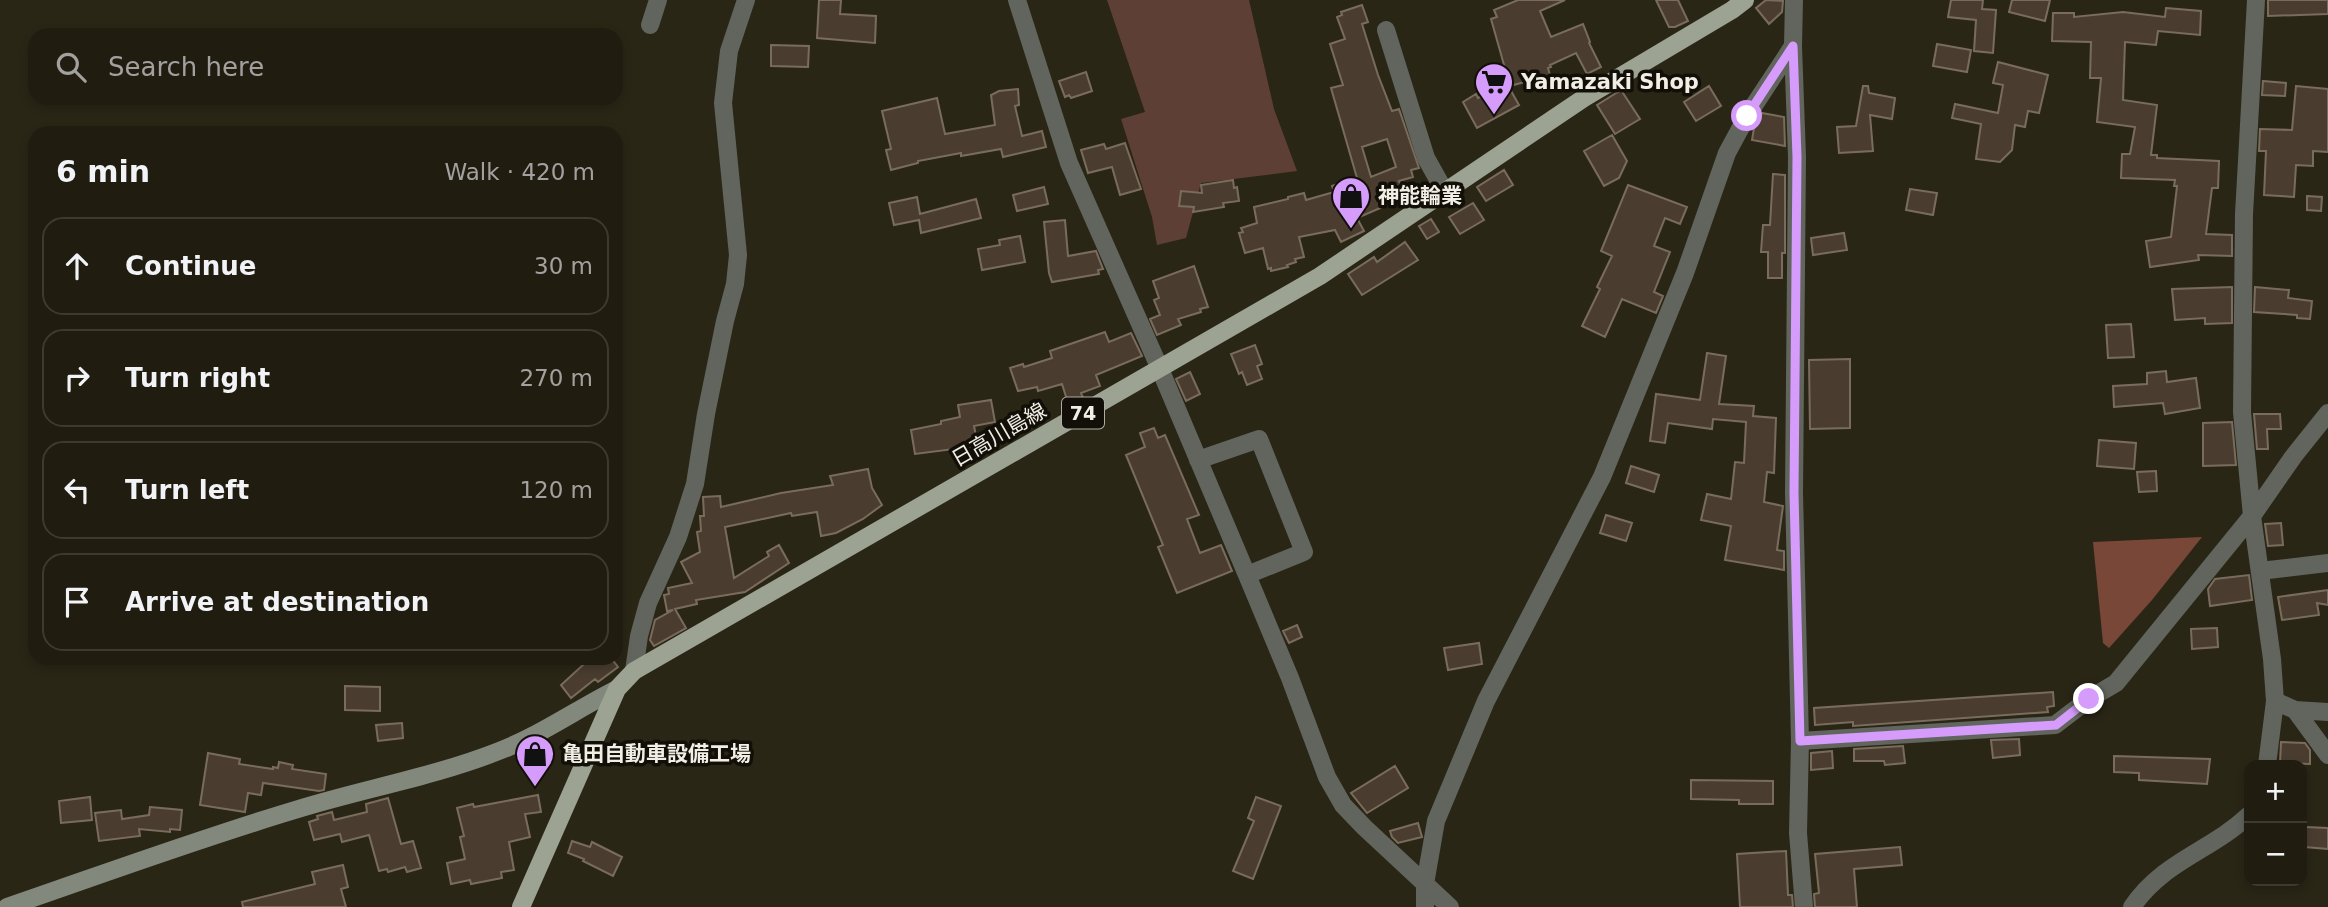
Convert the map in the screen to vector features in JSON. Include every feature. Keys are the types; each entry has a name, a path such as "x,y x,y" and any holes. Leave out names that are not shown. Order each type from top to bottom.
{"main road":[{"name":"日高川島線","path":"521,907 617,689 634,671 1320,276 1584,98 1745,0"}],"street":[{"path":"650,24 658,0"},
{"path":"634,671 639,636 648,603 678,537 695,484 709,400 735,284 738,255 723,103 729,51 746,0"},
{"path":"1017,0 1069,163 1247,575 1327,777 1343,805 1450,907"},
{"path":"1794,0 1797,157 1794,493 1800,741 1798,833 1804,907"},
{"path":"2256,0 2244,214 2242,412 2252,516 2272,659 2275,701 2268,760"},
{"path":"1386,30 1426,158 1445,192"},
{"path":"1425,907 1425,884 1436,821 1486,701 1602,477 1685,273 1727,153 1747,116 1793,46"},
{"path":"1800,741 2056,725 2089,699 2116,683 2252,516 2328,413"},
{"path":"1198,460 1259,439 1304,552 1247,575"},
{"path":"2260,571 2328,563"},
{"path":"7,907 212,835 499,751 538,734 617,689"},
{"path":"2275,701 2295,710 2328,712"},
{"path":"2295,710 2328,755"},
{"path":"2132,907 2165,871 2227,834 2244,819"}],"shaded area":[{"path":"1107,0 1249,0 1274,109 1297,171 1201,183 1186,238 1157,245 1152,217 1121,119 1145,112"},
{"path":"2202,537 2152,600 2109,648 2103,643 2093,542"}],"building":[{"path":"819,0 841,0 840,14 876,16 875,43 817,38"},
{"path":"1518,0 1565,0 1540,11 1551,37 1583,24 1601,67 1587,74 1576,53 1550,65 1550,75 1510,86 1491,19 1497,17 1494,10"},
{"path":"1656,0 1678,0 1688,21 1669,27"},
{"path":"1766,0 1783,1 1782,12 1769,24 1756,8"},
{"path":"1951,0 1983,0 1982,9 1996,10 1993,53 1974,51 1976,20 1948,17"},
{"path":"2012,0 2050,0 2045,21 2009,12"},
{"path":"2268,0 2328,0 2328,14 2268,16"},
{"path":"1362,5 1368,22 1362,24 1378,75 1392,111 1399,109 1419,168 1411,170 1413,177 1399,181 1406,197 1357,218 1364,231 1341,242 1335,230 1299,237 1304,257 1295,259 1296,262 1287,265 1288,267 1271,271 1271,268 1268,269 1263,248 1245,253 1239,233 1243,232 1241,228 1257,223 1254,207 1304,193 1306,200 1334,192 1332,186 1357,178 1331,88 1343,85 1330,44 1345,39 1337,17 1342,15 1341,12","holes":["1387,139 1396,167 1371,177 1362,147"]},
{"path":"2166,8 2201,11 2200,35 2158,31 2156,45 2125,42 2123,100 2157,105 2151,155 2157,155 2157,158 2219,161 2218,188 2212,188 2206,234 2232,235 2232,256 2198,255 2199,260 2150,267 2146,241 2171,237 2177,186 2174,186 2175,180 2121,178 2122,154 2130,154 2135,127 2097,122 2101,78 2090,78 2091,42 2052,41 2053,13 2074,13 2074,17 2123,12 2165,17"},
{"path":"1937,44 1971,50 1967,72 1933,66"},
{"path":"771,45 809,46 808,67 771,66"},
{"path":"1998,62 2048,75 2039,113 2028,111 2025,127 2015,125 2012,150 2000,162 1976,159 1981,124 1952,118 1955,104 1998,113 2003,85 1993,83"},
{"path":"1086,72 1092,91 1071,98 1069,95 1065,97 1059,81"},
{"path":"2263,81 2286,83 2285,96 2262,95"},
{"path":"1506,82 1519,105 1477,128 1463,102 1476,94 1478,98"},
{"path":"1709,86 1721,106 1696,121 1684,102"},
{"path":"1863,86 1868,86 1869,93 1895,98 1892,119 1870,115 1873,151 1839,153 1837,127 1856,126"},
{"path":"2296,86 2328,89 2328,152 2313,151 2313,166 2296,165 2294,197 2264,195 2266,151 2259,151 2260,129 2292,130"},
{"path":"1018,89 1019,105 1015,106 1022,136 1042,131 1046,147 1003,157 1001,149 961,156 961,153 918,161 891,170 886,150 891,149 882,111 937,98 945,134 995,125 991,95 999,91"},
{"path":"1621,90 1640,119 1615,134 1597,105"},
{"path":"1762,113 1784,117 1785,146 1752,140 1754,128"},
{"path":"1612,135 1627,161 1619,178 1604,186 1584,151"},
{"path":"1125,143 1141,189 1120,195 1112,167 1088,173 1081,150 1104,144 1106,149"},
{"path":"1504,170 1513,185 1486,201 1477,187"},
{"path":"1773,174 1785,175 1785,253 1782,253 1782,278 1768,278 1768,252 1761,252 1763,225 1770,225"},
{"path":"1233,180 1239,201 1223,203 1224,207 1193,212 1194,207 1179,206 1181,191 1202,193 1201,185"},
{"path":"1628,185 1687,207 1680,224 1665,218 1654,246 1670,252 1654,292 1663,296 1656,313 1622,299 1605,337 1582,326 1612,256 1601,251"},
{"path":"1044,187 1048,204 1017,211 1013,195"},
{"path":"1910,189 1937,193 1933,215 1906,210"},
{"path":"2307,196 2322,197 2321,211 2307,210"},
{"path":"917,197 920,214 976,199 981,218 921,233 919,220 894,225 889,203"},
{"path":"1473,203 1484,220 1460,234 1449,217"},
{"path":"1431,219 1439,232 1427,239 1419,226"},
{"path":"1065,220 1068,256 1096,251 1103,269 1098,270 1099,274 1052,282 1044,222"},
{"path":"1844,233 1847,250 1813,255 1811,238"},
{"path":"1020,236 1025,262 982,270 978,249 1000,245 999,240"},
{"path":"1405,242 1418,260 1362,295 1348,274 1374,257 1377,262"},
{"path":"1194,266 1208,307 1178,319 1181,325 1157,335 1150,319 1160,315 1154,300 1159,298 1153,281"},
{"path":"2232,287 2232,323 2205,324 2205,318 2175,320 2172,289"},
{"path":"2255,287 2289,290 2288,298 2312,301 2310,319 2297,318 2297,315 2254,312"},
{"path":"2131,324 2134,357 2108,358 2106,325"},
{"path":"1105,332 1109,342 1131,333 1142,356 1096,375 1100,386 1081,393 1083,398 1068,403 1062,384 1038,391 1037,387 1018,391 1010,368 1023,364 1024,367 1052,358 1050,351"},
{"path":"1255,345 1262,364 1257,366 1262,379 1247,385 1231,354"},
{"path":"1707,353 1726,356 1719,404 1754,406 1753,416 1776,418 1774,473 1767,472 1764,502 1783,506 1777,550 1784,551 1784,570 1725,560 1731,526 1701,520 1707,494 1731,499 1735,462 1744,463 1746,422 1713,419 1712,429 1668,423 1665,443 1650,441 1656,394 1700,400"},
{"path":"1850,359 1850,428 1810,429 1809,360"},
{"path":"2166,371 2167,382 2196,378 2200,408 2165,414 2163,403 2114,407 2113,386 2147,384 2147,373"},
{"path":"1190,372 1200,394 1186,401 1176,379"},
{"path":"991,400 995,422 974,426 978,446 915,454 911,430 960,417 958,405"},
{"path":"2254,414 2280,414 2281,429 2267,429 2268,449 2257,449"},
{"path":"2232,422 2236,465 2203,466 2203,423"},
{"path":"1154,428 1158,438 1165,435 1199,515 1187,519 1200,553 1221,545 1232,571 1177,593 1158,547 1163,545 1126,455 1145,447 1140,433"},
{"path":"2099,440 2136,443 2134,469 2097,466"},
{"path":"1631,466 1659,475 1654,492 1626,483"},
{"path":"868,469 872,488 882,505 836,533 821,536 817,512 792,516 791,513 725,527 734,578 769,556 767,552 779,545 789,563 745,592 696,600 697,604 675,609 686,628 654,646 650,640 655,620 673,610 667,611 664,595 669,594 668,588 692,583 681,562 700,552 697,532 701,531 700,516 704,516 703,497 720,496 721,507 781,493 833,485 830,476"},
{"path":"2156,471 2157,491 2139,492 2137,472"},
{"path":"1606,515 1632,523 1626,541 1600,533"},
{"path":"2281,523 2283,545 2268,546 2265,524"},
{"path":"2249,575 2252,600 2210,606 2208,589 2215,579"},
{"path":"2328,590 2328,605 2317,603 2319,615 2282,620 2278,597"},
{"path":"1297,625 1302,637 1289,643 1283,631"},
{"path":"2217,628 2218,647 2192,649 2191,629"},
{"path":"1479,643 1482,664 1448,670 1444,648"},
{"path":"583,665 618,667 598,682 595,679 571,698 561,685"},
{"path":"345,686 380,687 380,711 345,710"},
{"path":"2053,692 2054,706 2047,707 2048,712 1853,726 1853,722 1815,725 1814,708"},
{"path":"402,723 403,738 378,741 376,725"},
{"path":"2019,739 2020,755 1993,758 1991,740"},
{"path":"2281,742 2305,743 2310,750 2310,764 2307,764 2307,760 2280,760"},
{"path":"1903,746 1905,763 1885,765 1884,761 1854,761 1854,749"},
{"path":"1832,751 1833,768 1811,770 1811,753"},
{"path":"208,753 240,759 239,764 273,769 278,768 279,762 293,765 292,769 326,774 324,790 263,783 261,795 248,793 245,812 200,805"},
{"path":"2114,756 2210,759 2207,784 2139,780 2139,773 2114,772"},
{"path":"1395,766 1408,788 1367,813 1351,793"},
{"path":"1691,780 1773,781 1773,804 1691,799"},
{"path":"538,795 541,812 525,814 530,837 509,842 514,870 501,872 502,878 471,884 470,880 451,884 447,863 465,859 460,837 464,836 457,808"},
{"path":"90,797 92,820 61,823 59,801"},
{"path":"1256,797 1281,806 1253,879 1233,871 1254,821 1248,818"},
{"path":"388,798 401,844 413,841 421,868 407,872 405,867 388,872 387,869 379,871 369,835 342,842 340,834 314,840 309,822 318,819 317,816 332,812 334,820 367,812 366,804"},
{"path":"150,807 182,810 180,830 170,829 170,832 139,829 140,836 99,841 95,813 121,810 122,819 149,815"},
{"path":"1418,823 1422,837 1398,843 1392,837 1390,831"},
{"path":"2307,827 2328,828 2328,849 2307,847"},
{"path":"572,841 590,847 592,842 622,857 613,876 568,853"},
{"path":"1900,847 1902,865 1854,869 1857,907 1815,907 1814,894 1819,893 1815,854"},
{"path":"1786,851 1788,895 1792,895 1793,907 1740,907 1737,854"},
{"path":"343,865 348,887 341,889 346,907 243,907 242,902 315,884 312,872"}],"place":[{"name":"Yamazaki Shop","path":"1494,116"},
{"name":"神能輪業","path":"1351,230"},
{"name":"亀田自動車設備工場","path":"535,788"}],"route":[{"path":"1747,116 1793,46 1797,157 1794,493 1800,741 2056,725 2089,699"}]}
